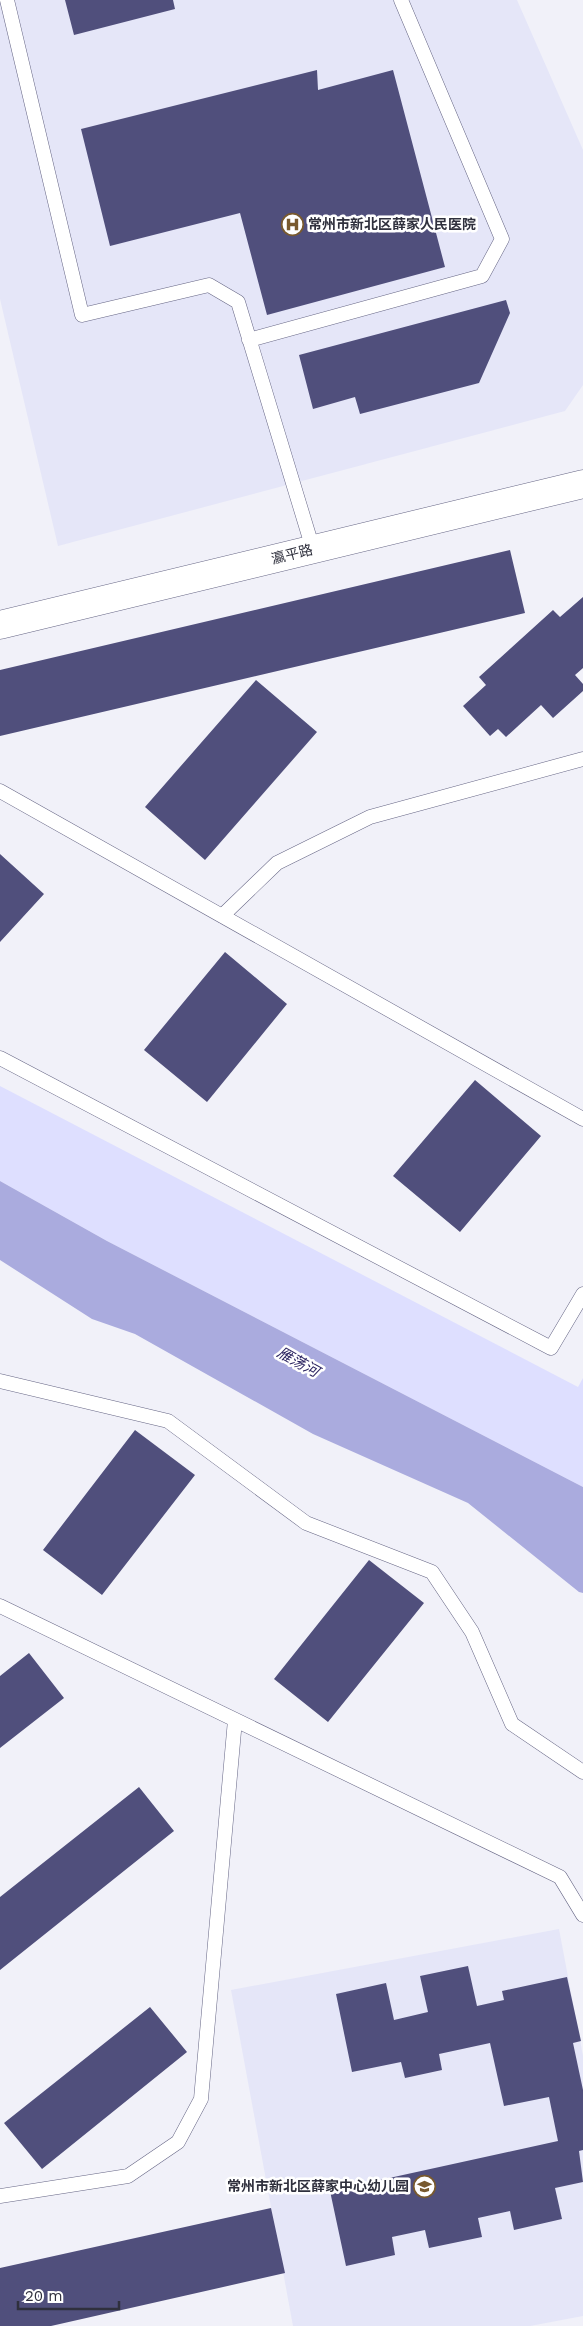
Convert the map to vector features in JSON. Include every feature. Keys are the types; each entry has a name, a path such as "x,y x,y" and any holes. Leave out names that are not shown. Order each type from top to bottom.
{"street":[{"name":"瀛平路","path":"0,625 583,484"}],"lane":[{"path":"7,0 82,315 209,285 238,302 313,549"},
{"path":"250,340 482,276 502,239 401,0"},
{"path":"222,916 277,863 370,817 583,759"},
{"path":"0,791 583,1119"},
{"path":"0,1058 552,1348 583,1294"},
{"path":"0,1381 168,1421 306,1524 432,1572 472,1632 512,1724 583,1772"},
{"path":"0,1606 560,1877 583,1915"},
{"path":"0,2196 128,2176 178,2142 202,2100 235,1720"}],"shaded area":[{"name":"常州市新北区薛家人民医院","path":"0,0 517,0 583,150 583,385 565,411 58,546 0,299"},
{"path":"0,1086 578,1387 583,1378 583,1487 107,1241 0,1181"},
{"name":"常州市新北区薛家中心幼儿园","path":"559,1929 583,2056 583,2316 530,2326 293,2326 231,1990"}],"water":[{"name":"雁荡河","path":"0,1181 107,1241 583,1487 583,1593 579,1592 468,1503 313,1434 135,1334 92,1319 0,1260"}],"building":[{"path":"65,0 173,0 175,9 74,35"},
{"path":"317,70 318,90 393,70 445,267 267,315 240,213 110,246 81,129"},
{"path":"506,300 510,313 479,383 360,414 355,397 313,409 299,355"},
{"path":"510,550 525,613 0,736 0,670"},
{"path":"583,597 583,668 575,675 583,684 583,691 553,718 541,705 506,737 498,729 490,736 463,706 486,685 479,677 553,610 560,617"},
{"path":"256,680 317,732 205,860 145,807"},
{"path":"0,854 44,894 0,942"},
{"path":"225,952 287,1004 207,1102 144,1050"},
{"path":"475,1080 541,1136 460,1232 393,1176"},
{"path":"135,1430 195,1475 102,1595 43,1550"},
{"path":"369,1560 424,1603 328,1722 274,1679"},
{"path":"29,1653 64,1698 0,1748 0,1676"},
{"path":"139,1787 174,1831 0,1970 0,1897"},
{"path":"468,1966 477,2006 504,2000 502,1991 567,1977 581,2041 573,2043 583,2090 583,2150 579,2151 583,2182 555,2188 562,2219 514,2230 510,2211 478,2218 482,2237 429,2248 425,2230 392,2237 395,2255 346,2266 330,2191 558,2141 549,2097 504,2106 490,2043 439,2054 442,2070 405,2078 401,2062 352,2072 336,1994 386,1983 394,2020 428,2012 420,1976"},
{"path":"150,2007 187,2052 42,2169 4,2123"},
{"path":"271,2208 285,2273 51,2326 0,2326 0,2268"}],"place":[{"name":"常州市新北区薛家人民医院","path":"292,224"},
{"name":"常州市新北区薛家中心幼儿园","path":"425,2186"}]}
